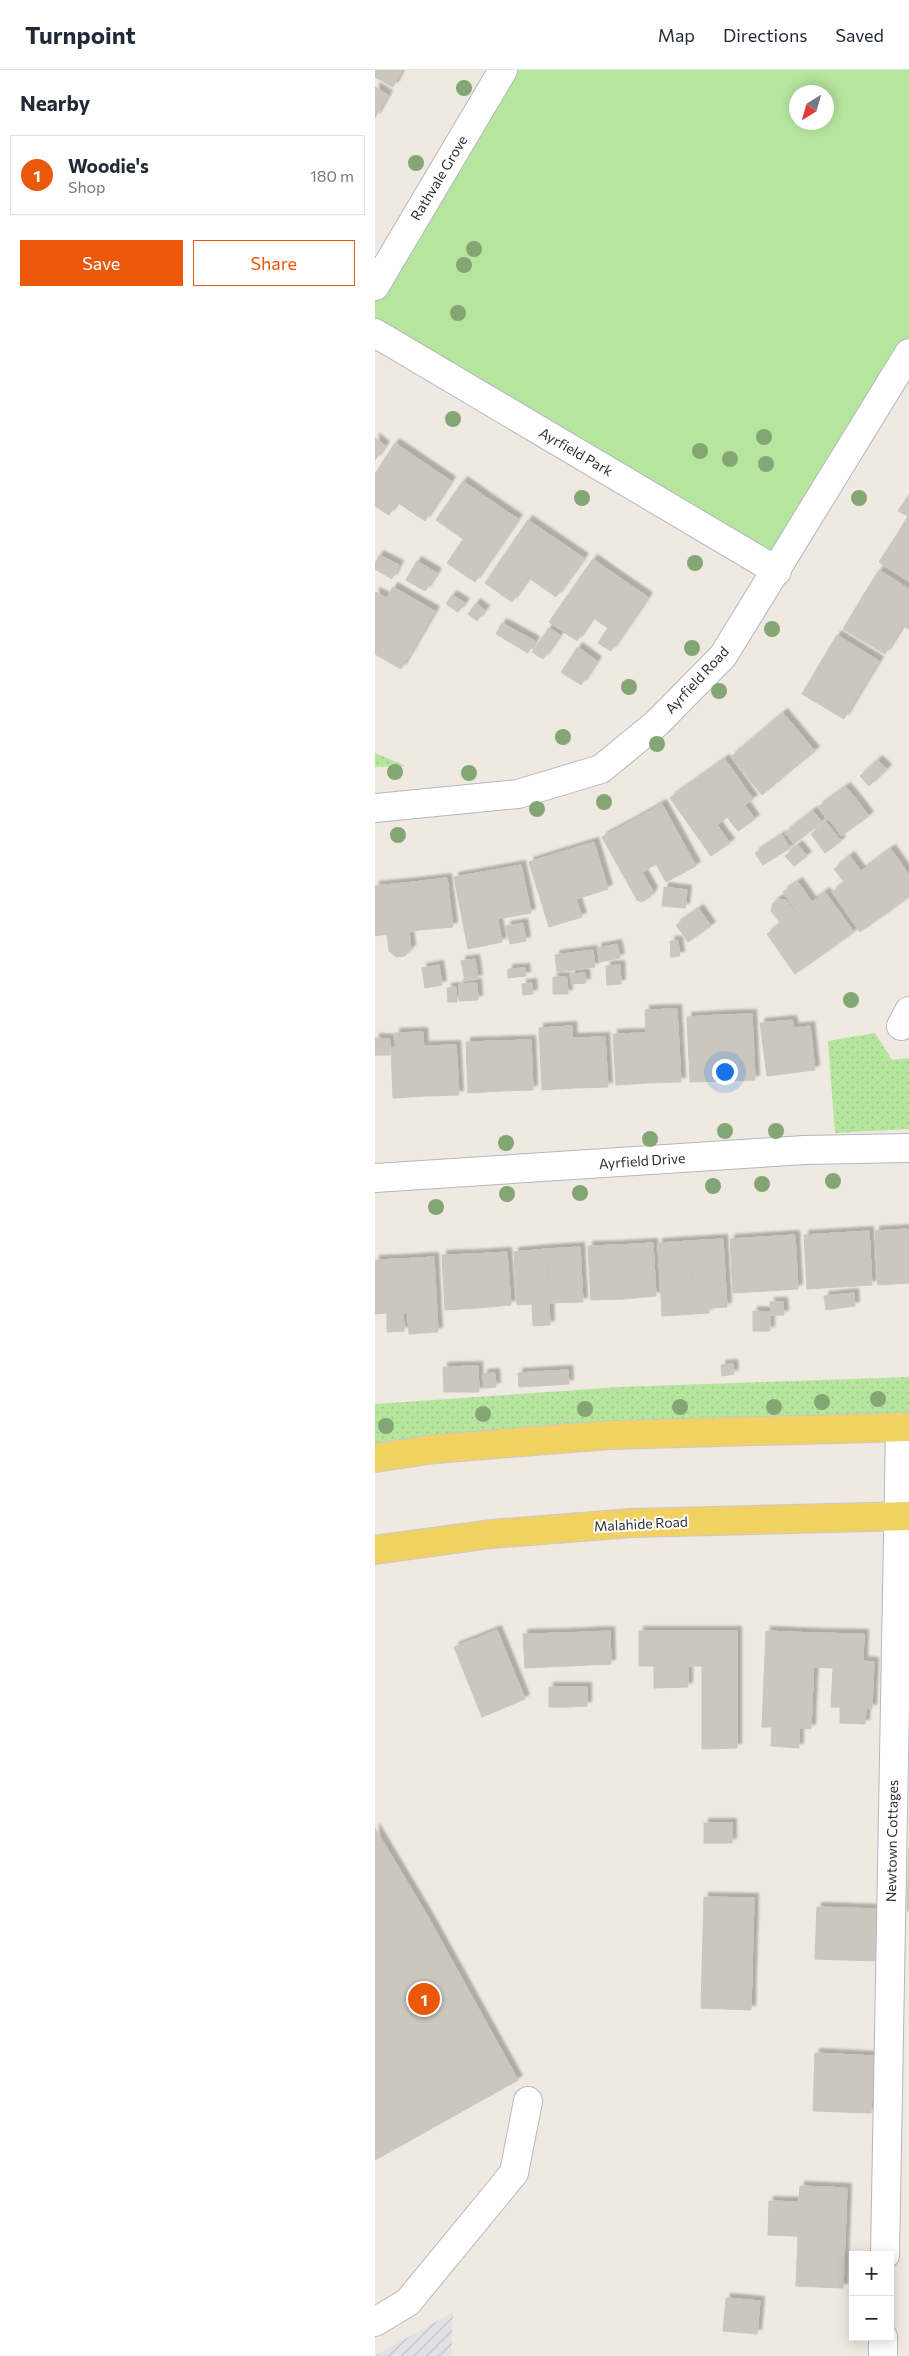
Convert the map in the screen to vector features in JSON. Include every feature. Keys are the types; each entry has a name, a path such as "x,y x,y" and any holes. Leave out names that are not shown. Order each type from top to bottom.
{"main road":[{"path":"375,1458 435,1449 609,1435 904,1427"},
{"name":"Malahide Road","path":"375,1550 491,1534 632,1522 904,1516"}],"street":[{"name":"Rathvale Grove","path":"375,286 503,70"},
{"name":"Ayrfield Park","path":"375,333 777,571"},
{"name":"Ayrfield Road","path":"375,808 518,794 601,769 657,723 723,656 777,571 909,353"},
{"name":"Ayrfield Drive","path":"375,1178 804,1150 909,1148"},
{"name":"Newtown Cottages","path":"885,2251 904,1516 904,1427"},
{"path":"375,2322 408,2302 515,2174 528,2101"},
{"path":"883,2341 883,2356"}],"shaded area":[{"path":"453,2312 451,2356 375,2356"}],"green space":[{"path":"504,70 909,70 909,349 776,570 375,329 375,293"},
{"path":"375,753 406,766 375,767"},
{"path":"875,1033 892,1060 909,1058 909,1129 835,1133 828,1041"},
{"path":"909,1377 909,1426 375,1457 375,1404 620,1387"}],"building":[{"path":"375,70 402,70 393,87 375,77"},
{"path":"375,87 388,95 375,118"},
{"path":"375,438 385,446 375,460"},
{"path":"395,443 423,462 389,515 375,506 375,474"},
{"path":"423,462 451,481 425,521 397,502"},
{"path":"463,481 490,500 463,539 436,520"},
{"path":"909,495 909,540 898,533 908,516 898,511"},
{"path":"490,500 518,519 475,582 447,563"},
{"path":"528,520 556,539 512,602 485,583"},
{"path":"898,533 909,540 909,581 879,562"},
{"path":"556,539 584,558 556,597 529,578"},
{"path":"379,555 399,565 392,579 375,569"},
{"path":"593,559 620,578 577,641 549,622"},
{"path":"417,561 437,573 425,591 406,580"},
{"path":"879,570 909,589 909,629 861,599"},
{"path":"620,578 648,597 611,651 598,643 608,628 593,618"},
{"path":"393,587 435,611 418,640 375,615 375,592 387,598"},
{"path":"452,595 465,603 458,612 446,604"},
{"path":"861,599 903,625 885,654 843,629"},
{"path":"476,603 485,610 477,621 468,614"},
{"path":"375,615 418,640 401,669 375,654"},
{"path":"502,623 535,641 528,653 496,634"},
{"path":"549,628 560,635 543,659 532,652"},
{"path":"837,635 879,661 861,690 819,665"},
{"path":"578,647 597,661 581,685 561,672"},
{"path":"819,665 861,690 844,719 802,694"},
{"path":"783,713 815,751 788,773 757,735"},
{"path":"757,735 788,773 762,795 731,757"},
{"path":"725,759 753,799 745,805 755,819 738,831 697,779"},
{"path":"878,760 887,769 869,786 860,776"},
{"path":"697,779 726,818 717,825 730,843 711,856 670,798"},
{"path":"846,787 856,799 828,820 818,807"},
{"path":"857,800 869,816 841,836 829,819"},
{"path":"662,804 696,866 666,882 632,821"},
{"path":"813,811 822,822 794,844 785,833"},
{"path":"632,821 656,864 642,872 653,891 650,897 642,902 637,900 602,837"},
{"path":"826,822 841,841 825,853 811,834"},
{"path":"782,835 790,848 763,865 755,853"},
{"path":"594,842 608,889 576,899 561,852"},
{"path":"798,845 807,856 794,866 785,856"},
{"path":"891,849 909,875 909,897 890,911 861,871"},
{"path":"561,852 582,917 549,927 529,862"},
{"path":"850,856 890,911 860,932 832,892 845,883 834,869"},
{"path":"521,865 531,913 497,919 488,871"},
{"path":"488,871 502,942 468,949 454,877"},
{"path":"447,878 453,927 419,930 414,882"},
{"path":"414,882 419,930 409,932 411,949 405,956 396,957 389,951 387,934 375,936 375,886"},
{"path":"798,882 812,902 825,892 854,932 825,953 783,892"},
{"path":"664,887 687,890 685,908 662,906"},
{"path":"779,899 786,900 825,953 795,974 767,934 781,924 771,911 773,903"},
{"path":"699,909 711,926 688,942 676,925"},
{"path":"523,923 526,941 510,944 506,926"},
{"path":"670,941 678,941 680,956 671,957"},
{"path":"617,944 620,958 600,962 597,948"},
{"path":"593,950 595,967 557,972 555,955"},
{"path":"475,959 478,979 465,981 461,961"},
{"path":"439,965 442,985 425,988 422,968"},
{"path":"620,965 621,984 607,985 606,966"},
{"path":"525,968 526,976 508,978 508,969"},
{"path":"585,973 586,983 571,984 570,974"},
{"path":"553,977 567,977 568,994 553,994"},
{"path":"477,983 478,1000 459,1001 459,984"},
{"path":"532,983 533,994 523,995 522,984"},
{"path":"456,987 457,1002 448,1002 447,988"},
{"path":"677,1009 681,1082 648,1083 645,1010"},
{"path":"752,1014 755,1080 723,1081 719,1015"},
{"path":"719,1015 723,1081 690,1082 687,1017"},
{"path":"792,1020 794,1028 810,1026 815,1070 767,1076 760,1023"},
{"path":"572,1026 575,1088 542,1090 539,1028"},
{"path":"423,1032 426,1096 393,1098 391,1048 396,1047 395,1033"},
{"path":"646,1033 648,1083 616,1085 613,1034"},
{"path":"605,1037 608,1087 575,1088 573,1038"},
{"path":"375,1038 390,1039 390,1055 375,1055"},
{"path":"531,1040 533,1090 500,1091 498,1041"},
{"path":"498,1041 500,1091 468,1093 466,1042"},
{"path":"456,1045 459,1095 426,1096 424,1046"},
{"path":"908,1229 909,1283 878,1285 875,1231"},
{"path":"869,1231 872,1285 840,1287 837,1233"},
{"path":"837,1233 840,1287 807,1289 804,1235"},
{"path":"795,1235 798,1289 766,1291 762,1237"},
{"path":"762,1237 766,1291 733,1293 730,1239"},
{"path":"723,1239 727,1307 709,1308 709,1313 694,1314 690,1241"},
{"path":"690,1241 694,1314 662,1316 658,1243"},
{"path":"653,1243 656,1296 623,1299 620,1245"},
{"path":"620,1245 623,1299 591,1300 588,1246"},
{"path":"580,1247 583,1302 550,1303 547,1249"},
{"path":"547,1249 550,1325 533,1326 532,1304 517,1305 514,1252"},
{"path":"507,1252 511,1305 478,1308 474,1254"},
{"path":"474,1254 478,1308 445,1310 442,1255"},
{"path":"434,1257 438,1332 409,1334 408,1312 404,1313 401,1259"},
{"path":"401,1259 404,1331 387,1332 387,1313 375,1314 375,1260"},
{"path":"854,1293 855,1306 826,1310 824,1296"},
{"path":"770,1302 783,1302 784,1315 771,1315"},
{"path":"753,1311 770,1312 770,1331 753,1331"},
{"path":"733,1364 734,1374 722,1376 721,1365"},
{"path":"478,1366 479,1392 444,1392 443,1367"},
{"path":"568,1370 569,1384 519,1387 518,1373"},
{"path":"495,1373 496,1387 484,1388 483,1374"},
{"path":"497,1630 525,1699 482,1717 454,1647"},
{"path":"610,1631 611,1664 568,1666 566,1633"},
{"path":"639,1631 688,1631 688,1687 654,1688 654,1666 639,1666"},
{"path":"688,1631 737,1631 737,1748 702,1749 702,1666 688,1666"},
{"path":"766,1631 815,1633 811,1729 799,1728 799,1748 771,1746 772,1727 762,1727"},
{"path":"566,1633 568,1666 525,1668 523,1634"},
{"path":"815,1633 864,1634 863,1661 874,1662 872,1709 866,1708 865,1724 840,1723 840,1707 831,1707 833,1668 813,1667"},
{"path":"549,1687 568,1687 568,1707 549,1707"},
{"path":"568,1687 587,1687 587,1706 568,1707"},
{"path":"704,1823 732,1823 732,1843 704,1843"},
{"path":"375,1828 428,1917 518,2080 375,2160"},
{"path":"909,1847 909,1911 907,1911"},
{"path":"704,1897 754,1898 751,2010 701,2008"},
{"path":"817,1907 878,1909 876,1961 815,1959"},
{"path":"815,2053 874,2056 871,2113 813,2111"},
{"path":"800,2186 847,2188 845,2238 768,2235 769,2201 799,2202"},
{"path":"798,2236 845,2238 843,2288 796,2286"},
{"path":"726,2298 760,2301 757,2334 723,2331"}],"place":[{"name":"Woodie's","path":"424,1999"}]}
